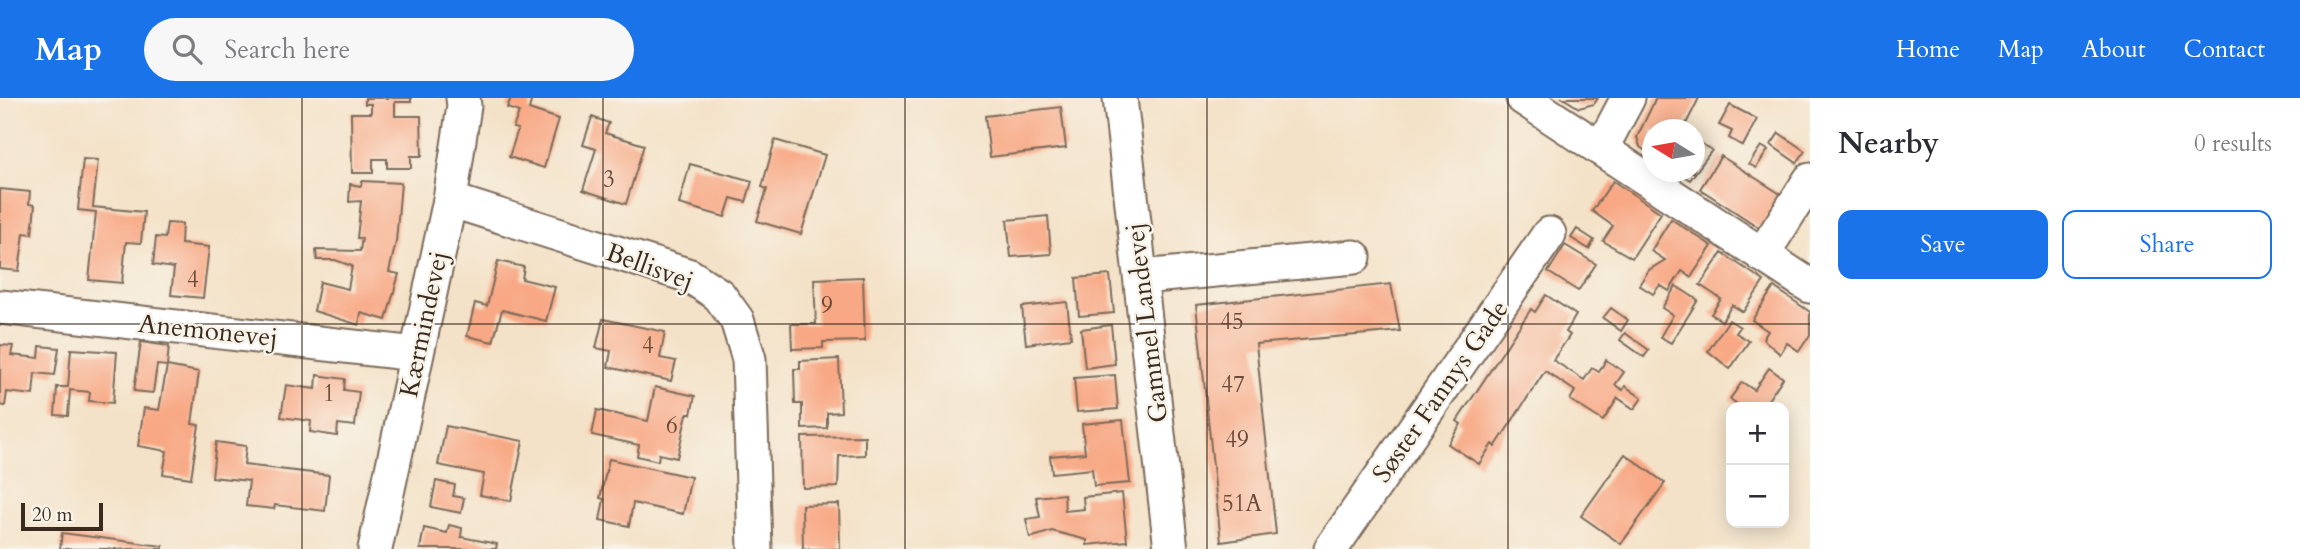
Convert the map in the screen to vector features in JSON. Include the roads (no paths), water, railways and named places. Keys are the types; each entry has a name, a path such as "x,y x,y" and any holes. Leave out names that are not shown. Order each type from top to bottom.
{"street":[{"name":"Kærmindevej","path":"375,549 450,200 463,98"},
{"name":"Gammel Landevej","path":"1120,98 1171,549"},
{"path":"1524,98 1810,286"},
{"path":"1601,149 1628,98"},
{"path":"1762,255 1810,180"},
{"name":"Bellisvej","path":"450,200 690,276 719,295 737,320 749,359 755,549"},
{"name":"Søster Fannys Gade","path":"1331,549 1549,234"},
{"path":"1142,277 1354,257"},
{"name":"Anemonevej","path":"0,307 416,354"}]}
